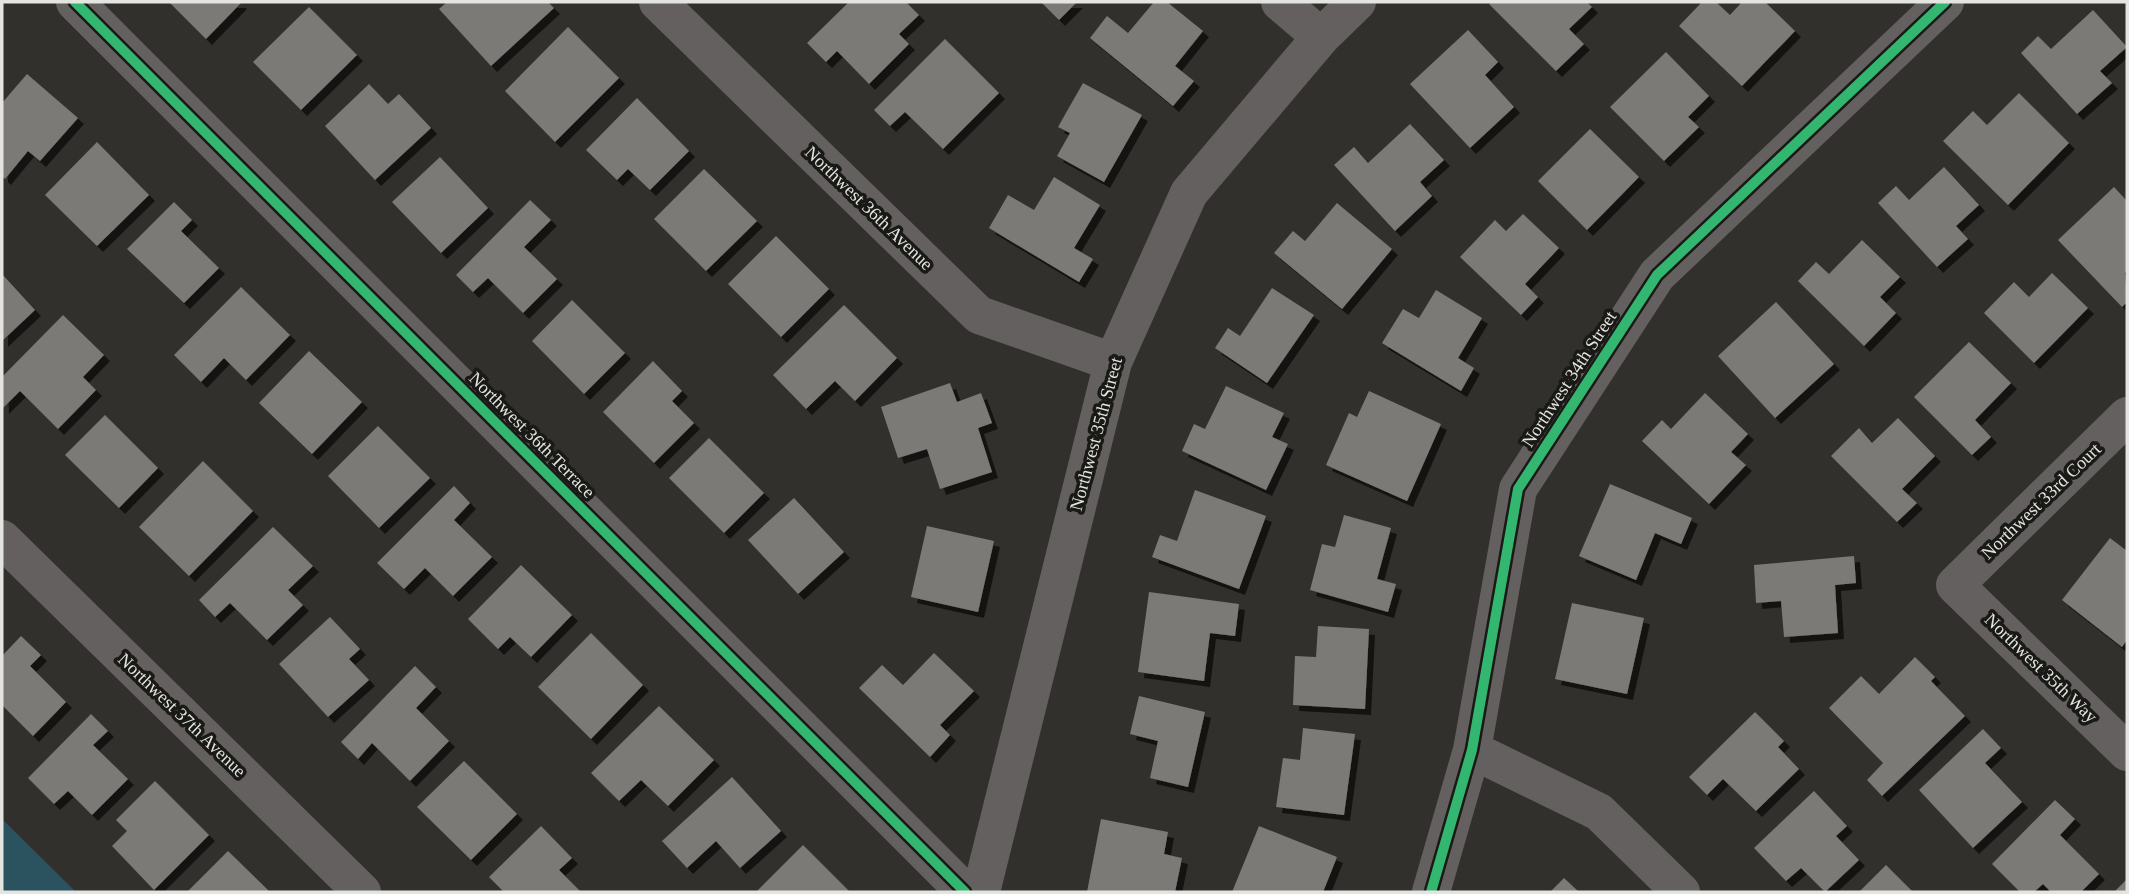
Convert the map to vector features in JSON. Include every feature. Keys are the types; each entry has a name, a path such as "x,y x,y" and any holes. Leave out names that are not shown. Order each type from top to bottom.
{"street":[{"name":"Northwest 36th Terrace","path":"75,2 965,892"},
{"name":"Northwest 36th Avenue","path":"658,2 979,315 1113,362"},
{"path":"1280,2 1321,37"},
{"name":"Northwest 35th Street","path":"981,892 1113,362 1189,194 1321,37 1357,2"},
{"name":"Northwest 34th Street","path":"1431,892 1472,750 1518,489 1657,275 1945,2"},
{"name":"Northwest 33rd Court","path":"1955,585 2127,416"},
{"name":"Northwest 37th Avenue","path":"2,539 362,892"},
{"name":"Northwest 35th Way","path":"1955,585 2127,751"},
{"path":"1472,750 1599,812 1681,892"}],"water":[{"path":"2,819 76,892 2,892"}],"building":[{"path":"169,2 240,2 241,3 206,39"},
{"path":"447,2 548,2 554,8 491,66 439,9"},
{"path":"849,2 906,2 919,15 899,34 909,44 869,84 837,51 826,62 807,43"},
{"path":"1041,2 1077,2 1059,20"},
{"path":"1154,2 1167,2 1203,31 1175,66 1194,81 1173,106 1090,38 1107,16 1128,33"},
{"path":"1587,2 1592,7 1569,29 1584,44 1556,71 1489,4"},
{"path":"1702,2 1716,2 1730,15 1742,2 1765,2 1795,31 1742,86 1679,26"},
{"path":"309,7 357,55 301,110 253,62"},
{"path":"2093,10 2127,47 2100,71 2112,83 2077,114 2021,53 2038,36 2051,49"},
{"path":"568,27 619,78 555,142 505,91"},
{"path":"1468,30 1498,62 1485,75 1514,107 1470,148 1410,84"},
{"path":"945,39 999,93 943,149 905,112 890,126 874,110"},
{"path":"1666,52 1709,96 1688,117 1699,127 1664,161 1610,107"},
{"path":"27,74 78,118 40,161 28,151 5,179 2,176 2,103"},
{"path":"1083,83 1142,115 1104,182 1057,156 1070,133 1058,127"},
{"path":"369,84 388,104 399,94 431,128 375,180 325,126"},
{"path":"2019,93 2069,143 2008,205 1943,141 1973,111 1987,125"},
{"path":"637,98 689,151 650,190 628,169 617,180 586,150"},
{"path":"1410,124 1444,160 1420,182 1432,196 1395,231 1334,165 1354,147 1368,163"},
{"path":"1590,129 1639,177 1587,230 1538,181"},
{"path":"97,142 149,195 97,246 45,195"},
{"path":"440,157 488,208 441,253 392,202"},
{"path":"1944,167 1979,205 1956,226 1968,239 1937,267 1878,203 1896,186 1909,200"},
{"path":"704,169 757,221 706,271 654,219"},
{"path":"1054,177 1100,205 1074,248 1093,259 1079,282 989,228 1008,195 1034,210"},
{"path":"2114,187 2127,201 2127,302 2122,307 2058,240"},
{"path":"530,200 551,220 524,247 557,279 523,313 488,278 473,292 456,275"},
{"path":"174,202 192,220 181,231 219,268 184,303 127,249"},
{"path":"1337,203 1392,249 1342,309 1274,253 1293,231 1305,241"},
{"path":"1523,214 1559,248 1525,284 1538,297 1521,315 1460,257 1495,220 1506,231"},
{"path":"776,236 829,289 781,337 728,284"},
{"path":"1862,240 1900,277 1880,297 1896,313 1864,346 1798,281 1816,262 1829,274"},
{"path":"2052,273 2088,308 2034,363 1984,313 2014,282 2029,297"},
{"path":"2,274 35,310 2,341"},
{"path":"241,287 290,335 246,380 224,358 201,382 174,355"},
{"path":"1272,288 1314,315 1267,383 1215,348 1228,328 1240,336"},
{"path":"1436,290 1482,318 1458,358 1474,368 1461,391 1382,343 1403,309 1419,318"},
{"path":"572,300 625,353 584,394 532,341"},
{"path":"1776,302 1834,364 1775,418 1718,356"},
{"path":"844,305 897,358 855,401 835,381 806,409 773,375"},
{"path":"63,315 104,355 83,377 96,390 58,429 20,391 3,408 2,377"},
{"path":"1969,342 2011,383 1975,420 1991,437 1972,455 1914,397"},
{"path":"309,351 362,402 312,454 259,403"},
{"path":"653,361 682,391 672,401 694,423 654,463 603,412"},
{"path":"950,383 957,402 981,393 992,423 978,428 992,472 940,489 927,449 898,458 881,407"},
{"path":"1226,386 1284,413 1272,437 1288,444 1266,490 1182,451 1194,424 1205,429"},
{"path":"1369,391 1441,424 1407,501 1326,465 1349,413 1357,417"},
{"path":"1705,393 1748,434 1731,452 1746,465 1709,504 1642,441 1662,420 1671,429"},
{"path":"105,415 158,468 119,508 65,455"},
{"path":"1898,418 1935,456 1902,489 1917,503 1897,522 1831,456 1859,428 1872,443"},
{"path":"378,426 430,478 379,528 328,476"},
{"path":"709,438 764,493 724,533 669,478"},
{"path":"203,461 253,511 189,576 139,527"},
{"path":"1610,484 1692,518 1681,544 1655,533 1636,580 1579,556"},
{"path":"454,486 470,503 454,520 492,557 453,596 425,568 404,589 377,563"},
{"path":"1195,490 1266,516 1239,589 1152,557 1160,535 1177,541"},
{"path":"794,498 844,552 798,594 748,540"},
{"path":"1344,515 1391,528 1377,579 1396,584 1388,612 1310,590 1322,544 1335,547"},
{"path":"927,526 994,541 978,612 911,597"},
{"path":"273,527 313,566 288,590 303,605 267,640 230,603 215,617 199,600"},
{"path":"2110,538 2127,551 2127,640 2122,647 2062,600"},
{"path":"1854,556 1856,583 1835,585 1838,633 1784,637 1781,601 1756,603 1754,565"},
{"path":"521,565 572,615 531,657 510,637 498,649 468,619"},
{"path":"1149,592 1239,604 1235,636 1210,633 1204,681 1138,672"},
{"path":"1572,603 1644,618 1627,694 1555,679"},
{"path":"330,617 360,649 349,659 369,680 328,717 279,664"},
{"path":"1318,626 1369,629 1365,709 1293,705 1295,656 1316,657"},
{"path":"591,633 643,685 591,739 538,687"},
{"path":"21,636 41,655 30,666 66,702 33,736 2,705 2,656"},
{"path":"934,653 974,691 940,725 950,735 930,757 859,688 882,665 903,685"},
{"path":"1915,657 1935,677 1931,681 1965,716 1882,796 1867,780 1883,763 1829,708 1861,676 1879,694"},
{"path":"415,666 436,687 416,708 449,741 410,781 372,743 358,759 341,742"},
{"path":"1139,696 1205,712 1188,787 1150,778 1158,741 1130,734"},
{"path":"659,706 714,760 668,806 641,780 619,801 591,773"},
{"path":"1755,712 1784,741 1778,747 1799,769 1756,811 1723,779 1707,795 1689,777"},
{"path":"91,714 108,731 93,745 128,779 92,815 68,791 54,804 28,778"},
{"path":"1303,728 1355,734 1344,815 1276,807 1283,758 1300,760"},
{"path":"1983,729 2001,748 1985,763 2022,802 1973,848 1919,790"},
{"path":"464,761 517,814 471,860 417,807"},
{"path":"732,777 781,831 740,868 716,841 687,868 662,841"},
{"path":"155,781 209,835 154,890 112,846 127,831 116,820"},
{"path":"1814,791 1847,826 1836,836 1859,860 1825,892 1801,868 1786,881 1754,848"},
{"path":"2055,800 2075,819 2060,835 2099,874 2081,892 2051,892 2043,884 2034,892 2020,892 1992,864"},
{"path":"1101,819 1168,832 1164,854 1182,858 1175,892 1087,892"},
{"path":"541,826 572,858 559,870 581,892 504,892 489,877"},
{"path":"1259,826 1337,857 1323,892 1232,892"},
{"path":"803,845 850,892 756,892"},
{"path":"228,851 270,892 187,892"},
{"path":"1886,865 1913,892 1859,892"},
{"path":"1564,878 1579,892 1550,892"},
{"path":"2127,879 2127,892 2114,892"}],"cycle path":[{"path":"75,2 965,892"},
{"path":"1431,892 1472,750 1518,489 1657,275 1945,2"}]}
